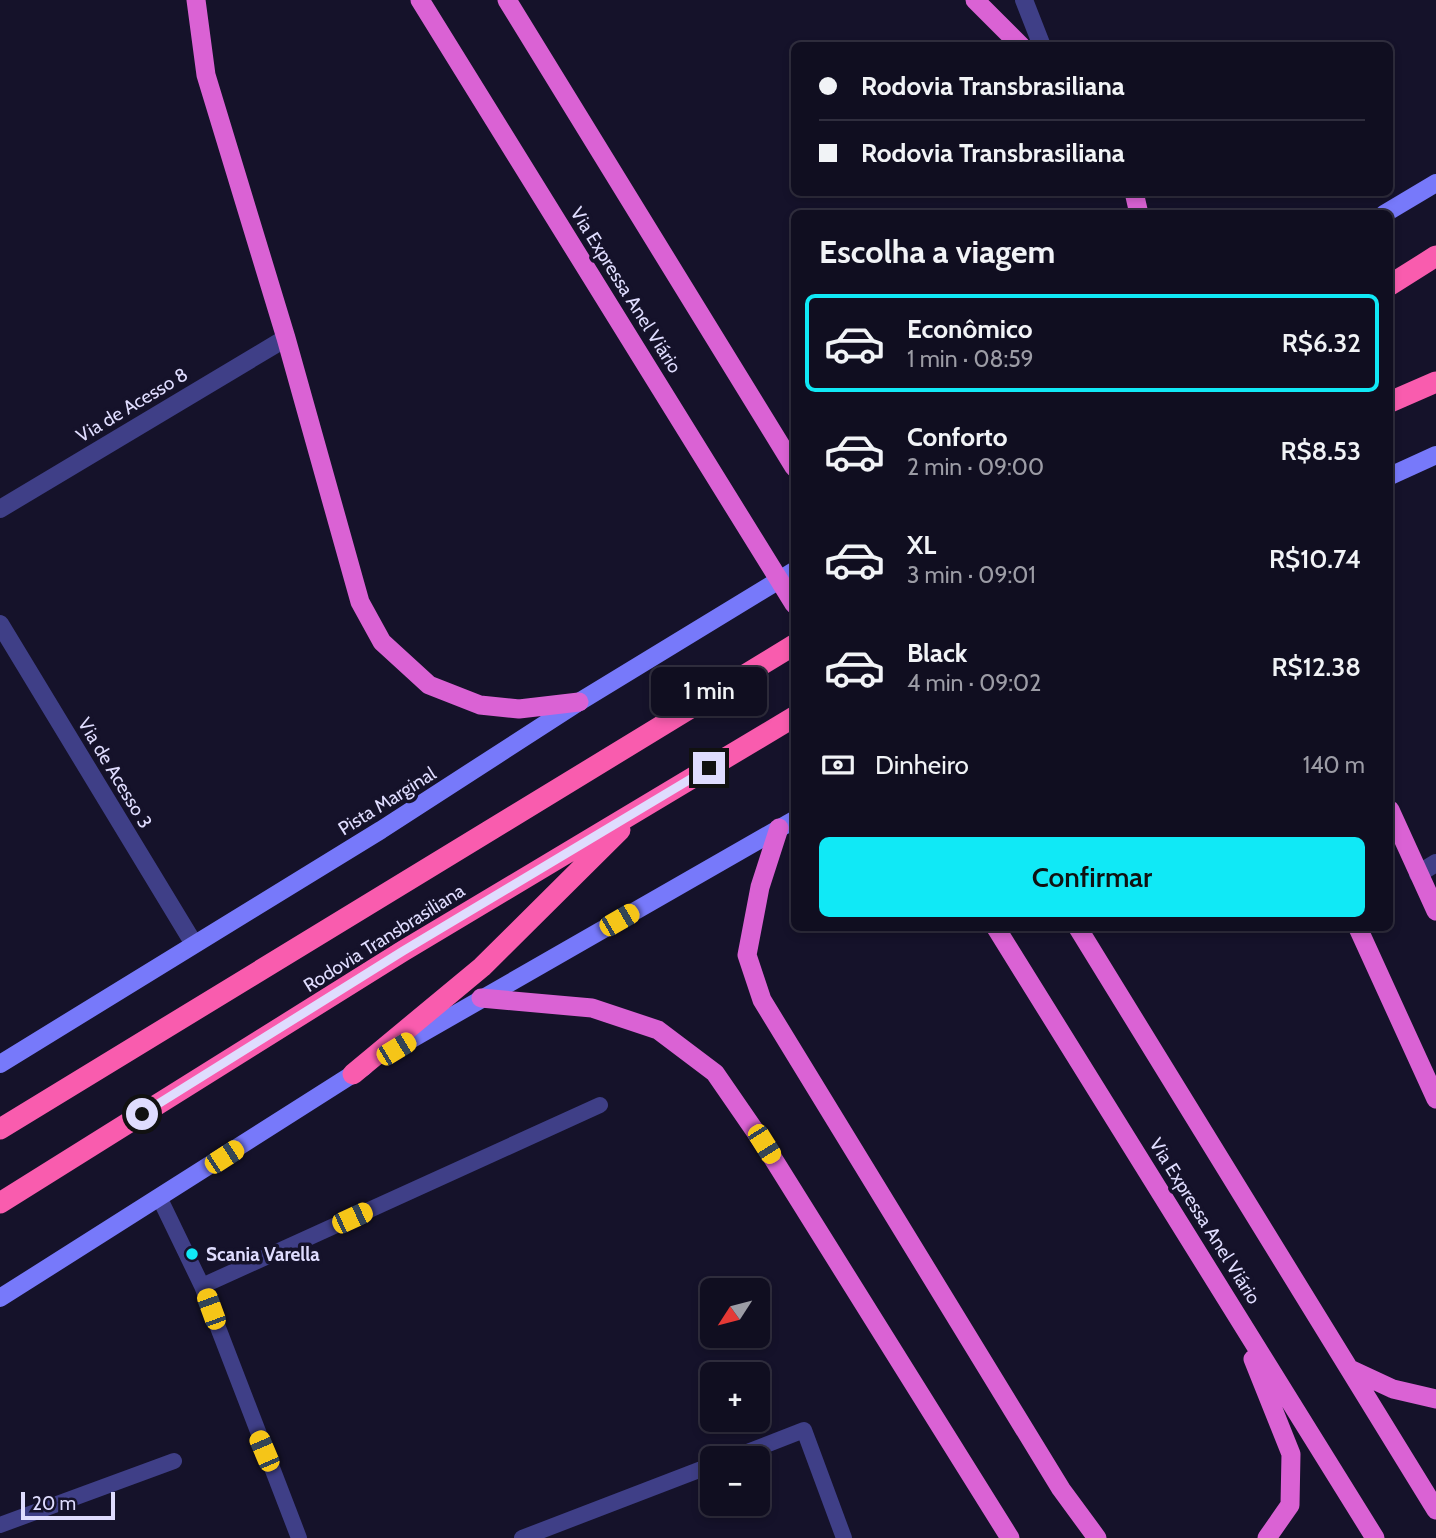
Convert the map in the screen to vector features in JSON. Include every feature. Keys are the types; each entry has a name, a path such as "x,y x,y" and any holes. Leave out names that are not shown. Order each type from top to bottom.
{"highway":[{"path":"196,0 205,75 286,338 360,602 382,642 429,685 480,705 519,709 579,702"},
{"name":"Via Expressa Anel Viário","path":"419,0 791,599"},
{"path":"507,0 791,462"},
{"path":"975,0 1017,42"},
{"path":"1393,283 1436,256"},
{"path":"1393,401 1436,382"},
{"name":"Rodovia Transbrasiliana","path":"0,1129 791,647"},
{"name":"Rodovia Transbrasiliana","path":"0,1203 403,951 791,719"},
{"path":"353,1074 482,967 645,806"},
{"path":"1393,817 1436,911"},
{"path":"787,824 760,887 747,955 762,1000 1061,1489 1097,1538"},
{"name":"Via Expressa Anel Viário","path":"998,931 1375,1538"},
{"path":"1080,931 1436,1510"},
{"path":"1359,931 1436,1099"},
{"path":"481,998 592,1008 658,1030 715,1073 771,1155 1010,1538"},
{"path":"1235,1312 1290,1454 1290,1506 1267,1538"},
{"path":"1350,1369 1393,1389 1436,1399"}],"main road":[{"path":"1391,210 1436,183"},
{"path":"1393,475 1436,456"},
{"name":"Pista Marginal","path":"0,1064 382,831 579,702 791,573"},
{"path":"0,1297 160,1199 353,1074 787,824"}],"street":[{"path":"1024,0 1040,42"},
{"name":"Via de Acesso 8","path":"0,509 286,338"},
{"name":"Via de Acesso 3","path":"0,624 194,944"},
{"path":"1418,874 1436,863"}],"lane":[{"path":"202,1286 600,1105"},
{"path":"160,1199 202,1286 299,1538"},
{"path":"763,1446 804,1430 844,1538"},
{"path":"0,1525 174,1461"},
{"path":"522,1538 700,1470"}],"place":[{"name":"Scania Varella","path":"192,1254"}],"route":[{"path":"142,1114 403,951 709,768"}]}
